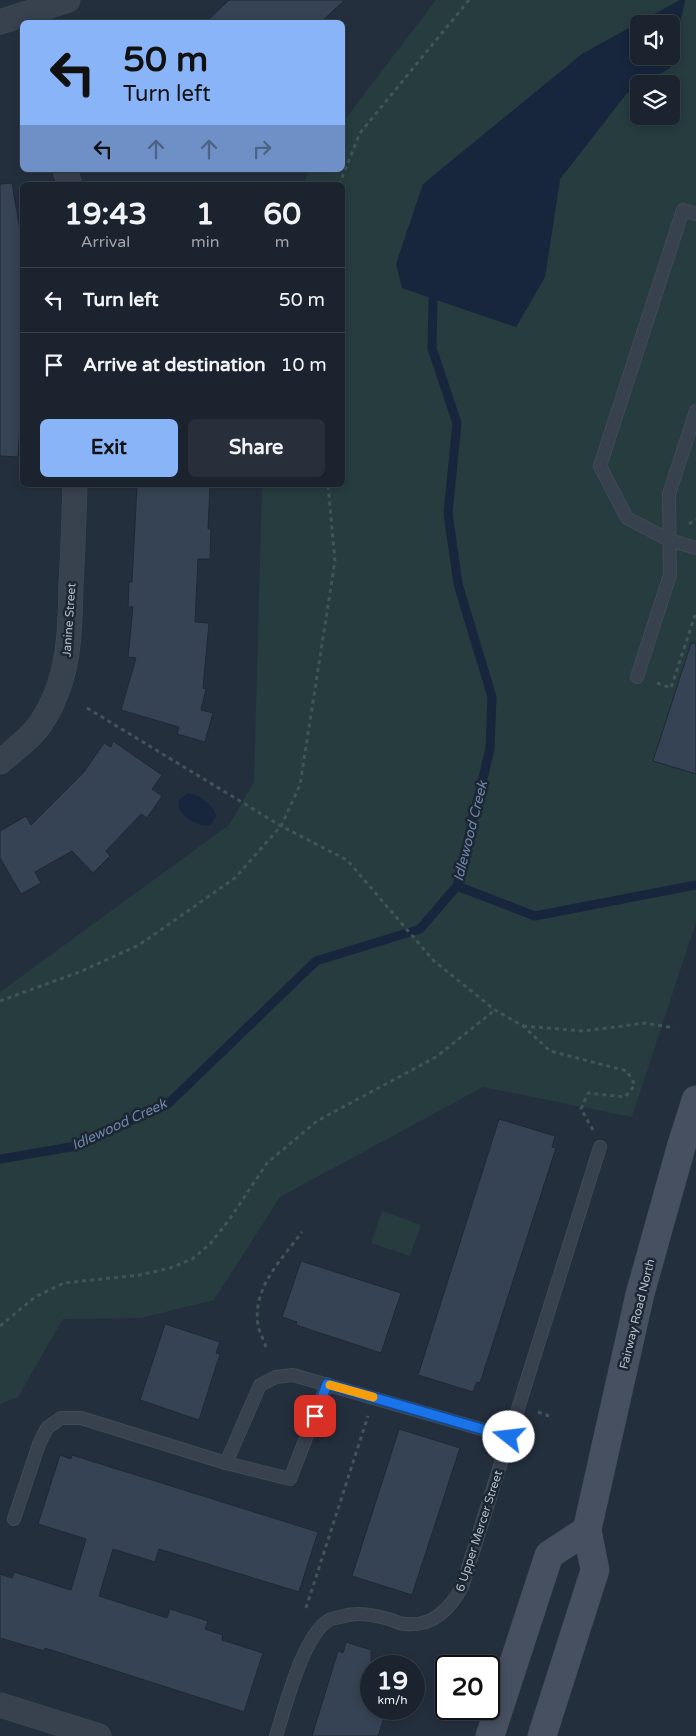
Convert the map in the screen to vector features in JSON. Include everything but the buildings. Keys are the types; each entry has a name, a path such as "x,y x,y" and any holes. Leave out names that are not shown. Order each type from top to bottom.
{"main road":[{"name":"Fairway Road North","path":"542,1736 595,1570 587,1530 640,1294 696,1100"},
{"path":"490,1736 549,1555 587,1530"}],"street":[{"path":"12,17 68,0"},
{"name":"Janine Street","path":"0,762 20,746 40,724 53,702 61,682 69,644 75,487"},
{"path":"0,1705 99,1736"}],"lane":[{"path":"696,214 683,210 600,466 627,518 670,540 696,548"},
{"path":"637,677 670,575 669,494 696,411"},
{"name":"6 Upper Mercer Street","path":"276,1736 304,1653 314,1636 328,1620 349,1614 372,1614 406,1624 424,1624 442,1615 454,1601 462,1587 600,1147"},
{"path":"226,1463 260,1385 276,1377 293,1375 509,1437"},
{"path":"14,1519 47,1428 61,1418 80,1418 226,1463 290,1479 327,1384"}],"path":[{"path":"345,170 360,134 469,0"},
{"path":"0,1001 82,971 139,945 235,878 281,826 300,785 335,561 328,487"},
{"path":"690,523 696,519"},
{"path":"672,688 696,612"},
{"path":"87,708 281,826 347,860 434,961 495,1010 523,1026 550,1051 627,1071 635,1085 625,1097 588,1093 581,1109 600,1147"},
{"path":"0,1326 35,1297 64,1284 140,1275 170,1268 192,1259 210,1244 267,1163 317,1121 436,1057 495,1010"},
{"path":"523,1026 584,1031 645,1023 674,1028"},
{"path":"266,1347 258,1325 258,1303 268,1278 302,1232"},
{"path":"306,1608 374,1397"},
{"path":"539,1413 549,1416"}],"green space":[{"path":"436,0 680,0 653,15 630,15 630,28 582,54 402,288 516,327 545,277 560,179 627,93 630,91 630,125 680,125 680,75 658,75 670,68 671,65 680,65 680,23 685,0 696,0 696,922 632,1117 483,1087 280,1197 214,1300 141,1318 63,1319 18,1397 0,1404 0,992 229,825 254,782 262,487 345,487 345,182 304,182 309,172 345,172 345,119"},
{"path":"382,1211 421,1225 410,1256 371,1243"}],"water":[{"path":"680,0 685,0 680,23 680,15 653,15"},
{"path":"630,28 630,65 671,65 670,68 658,75 630,75 630,91 560,179 545,277 516,327 402,288 396,264 423,184 582,54"},
{"path":"188,793 201,798 212,808 216,816 211,825 207,826 194,822 180,811 179,800"}],"waterway":[{"name":"Idlewood Creek","path":"0,1159 76,1146 169,1103 316,961 420,929 457,886 490,749 492,697 458,584 448,513 457,423 432,348 433,299"},
{"path":"457,886 535,916 696,885"}],"slow traffic":[{"path":"330,1385 373,1397"}],"route":[{"path":"315,1416 327,1384 509,1437"}]}
